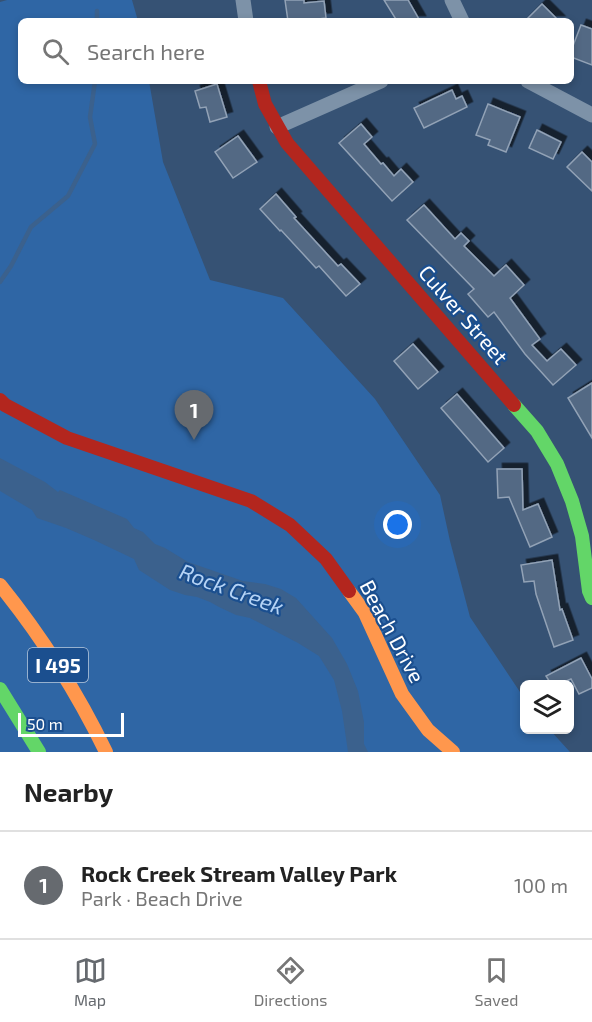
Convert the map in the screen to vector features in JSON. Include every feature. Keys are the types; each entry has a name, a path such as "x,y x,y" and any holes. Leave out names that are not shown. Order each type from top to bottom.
{"main road":[{"name":"Culver Street","path":"260,84 265,104 287,143 537,430 557,464 572,501 582,536 589,591 592,598"},
{"name":"Beach Drive","path":"0,400 5,405 67,438 251,501 290,525 326,559 365,614 402,694 428,730 453,752"},
{"name":"I 495","path":"0,585 20,608 59,668 106,752"},
{"name":"I 495","path":"0,689 39,752"}],"street":[{"path":"243,0 246,18"},
{"path":"452,0 461,18"},
{"path":"277,127 374,84"},
{"path":"533,84 592,116"}],"shaded area":[{"path":"7,0 132,0 137,18 18,18 18,84 150,84 163,162 210,280 283,298 375,399 440,495 470,617 520,692 520,734 554,734 570,752 0,752 0,2"}],"water":[{"name":"Rock Creek","path":"0,458 45,482 58,492 60,490 127,519 134,528 143,532 155,544 188,562 243,581 281,589 296,598 332,638 347,664 358,691 364,722 364,744 368,752 348,752 342,711 334,680 319,656 250,618 236,615 197,597 170,590 139,570 134,559 66,528 37,518 32,510 0,491"}],"building":[{"path":"285,0 304,0 304,3 324,1 326,18 288,18"},
{"path":"384,0 408,0 418,18 395,18"},
{"path":"542,4 556,18 528,18"},
{"path":"581,25 592,29 592,65 574,58 574,43"},
{"path":"217,84 227,117 210,122 206,107 200,108 195,91"},
{"path":"452,90 456,99 462,96 467,107 424,128 414,108"},
{"path":"488,104 520,117 506,152 488,145 490,140 476,135"},
{"path":"361,124 372,137 364,144 381,164 383,163 394,176 401,169 413,182 392,201 339,143"},
{"path":"537,130 561,142 553,159 529,148"},
{"path":"238,136 257,162 233,178 215,152"},
{"path":"582,152 592,162 592,191 567,167"},
{"path":"276,194 296,217 294,218 338,266 341,264 360,284 346,296 319,266 316,268 260,209"},
{"path":"424,205 455,239 461,233 469,241 464,246 494,276 506,265 524,285 510,298 540,339 532,345 547,361 561,349 576,365 553,385 525,354 494,312 488,317 468,294 474,289 407,220"},
{"path":"413,344 438,372 418,389 394,361"},
{"path":"592,383 592,438 568,398"},
{"path":"457,394 504,448 488,462 441,408"},
{"path":"497,469 522,469 523,510 538,504 552,537 530,547 509,497 498,498"},
{"path":"552,560 560,610 562,609 573,640 554,647 536,594 534,581 524,582 521,565"},
{"path":"581,658 592,679 592,688 579,694 574,680 548,680 546,676"}],"waterway":[{"path":"97,11 97,18"},
{"path":"0,282 31,227 68,196 95,144 90,117 95,84"}],"traffic: fast":[{"path":"514,405 537,431 557,464 572,501 582,536 589,591 592,598"},
{"path":"0,689 39,752"}],"traffic: slow":[{"path":"0,585 58,666 106,752"},
{"path":"349,591 365,613 402,694 428,730 453,752"}],"traffic: jam":[{"path":"260,84 265,104 287,143 514,405"},
{"path":"0,400 5,405 67,438 251,501 290,525 326,559 349,591"}],"place":[{"name":"Rock Creek Stream Valley Park","path":"194,440"}]}
